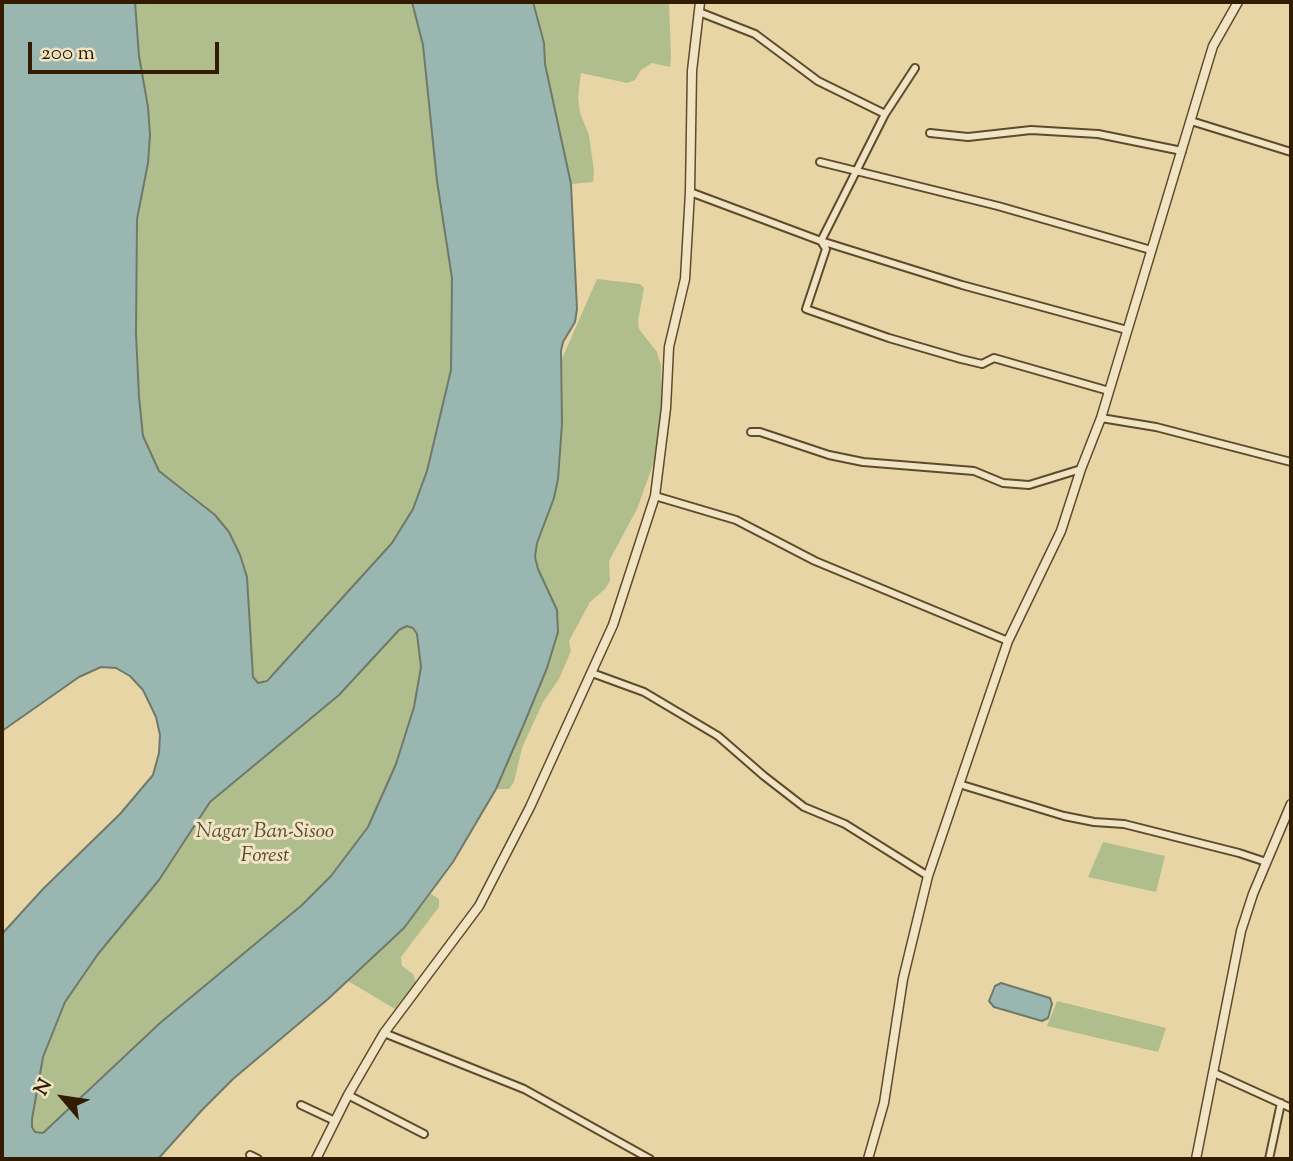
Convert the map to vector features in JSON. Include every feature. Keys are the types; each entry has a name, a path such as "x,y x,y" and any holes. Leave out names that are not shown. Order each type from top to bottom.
{"street":[{"path":"316,1159 384,1032 478,906 530,807 614,625 655,496 666,408 669,346 685,279 692,71 700,2"},
{"path":"868,1159 884,1103 903,979 928,876 1008,641 1061,531 1101,418 1213,46 1238,2"},
{"path":"699,12 755,34 818,81 885,114"},
{"path":"821,241 885,114 915,68"},
{"path":"1191,121 1291,152"},
{"path":"930,133 968,137 1031,130 1058,131 1098,134 1182,151"},
{"path":"820,162 998,206 1151,250"},
{"path":"690,192 821,241 962,285 1127,330"},
{"path":"821,241 826,249 806,309 889,338 961,359 982,364 994,358 1109,391"},
{"path":"1101,418 1156,426 1291,462"},
{"path":"751,432 760,432 829,455 863,462 974,471 1003,483 1029,485 1081,469"},
{"path":"655,496 736,520 815,561 1008,641"},
{"path":"592,673 644,692 707,730 804,807 845,824 928,876"},
{"path":"959,784 1063,816 1124,824 1266,862"},
{"path":"1196,1159 1241,931 1291,804"},
{"path":"384,1032 524,1089 650,1159"},
{"path":"1214,1073 1291,1108"},
{"path":"348,1095 424,1134"},
{"path":"1269,1159 1281,1103"},
{"path":"301,1105 335,1121"},
{"path":"633,1159 635,1151"},
{"path":"250,1155 258,1159"}],"green space":[{"path":"135,2 412,2 423,45 437,181 452,278 451,370 427,471 413,509 392,543 319,626 263,683 258,683 253,677 247,577 182,491 159,471 143,436 136,334 137,219 148,163 150,135"},
{"path":"533,2 669,2 670,67 652,63 641,70 635,80 627,83 581,73 578,97 580,113 589,135 593,182 571,184 545,63 544,43"},
{"path":"597,279 640,284 644,288 639,329 657,352 661,365 662,409 654,462 637,509 609,561 610,581 590,602 569,641 571,651 522,748 514,782 509,789 496,789 547,668 558,632 535,557 558,480 562,424 561,361"},
{"name":"Nagar Ban-Sisoo Forest","path":"407,626 413,628 417,634 421,667 414,707 396,764 368,827 331,876 302,905 160,1023 43,1133 35,1132 32,1119 43,1056 65,1002 98,954 159,880 210,802 339,695 399,630"},
{"path":"1103,842 1165,856 1156,892 1088,877"},
{"path":"431,894 439,899 439,907 401,957 402,966 413,974 416,982 395,1009 348,981 404,928"},
{"path":"1057,1001 1166,1028 1158,1052 1047,1026"}],"water":[{"path":"2,2 135,2 150,135 148,163 137,219 136,334 143,436 159,471 215,515 229,532 240,555 247,577 253,677 258,683 267,681 392,543 413,509 427,471 451,370 452,278 437,181 423,45 412,2 533,2 544,43 545,64 571,184 577,309 575,322 563,342 561,351 562,424 558,479 535,557 557,610 558,632 547,668 496,789 453,862 404,928 328,999 233,1079 158,1159 2,1159 2,934 43,889 120,814 153,775 159,753 160,735 156,717 143,690 130,676 116,668 101,667 79,677 2,731","holes":["407,626 413,628 417,634 421,667 414,707 396,764 368,827 331,876 302,905 160,1023 43,1133 35,1132 32,1119 43,1057 65,1002 98,954 159,880 210,802 339,695 399,630"]},
{"path":"1001,983 1050,998 1052,1004 1048,1018 1042,1021 994,1007 989,1001 995,986"}]}
